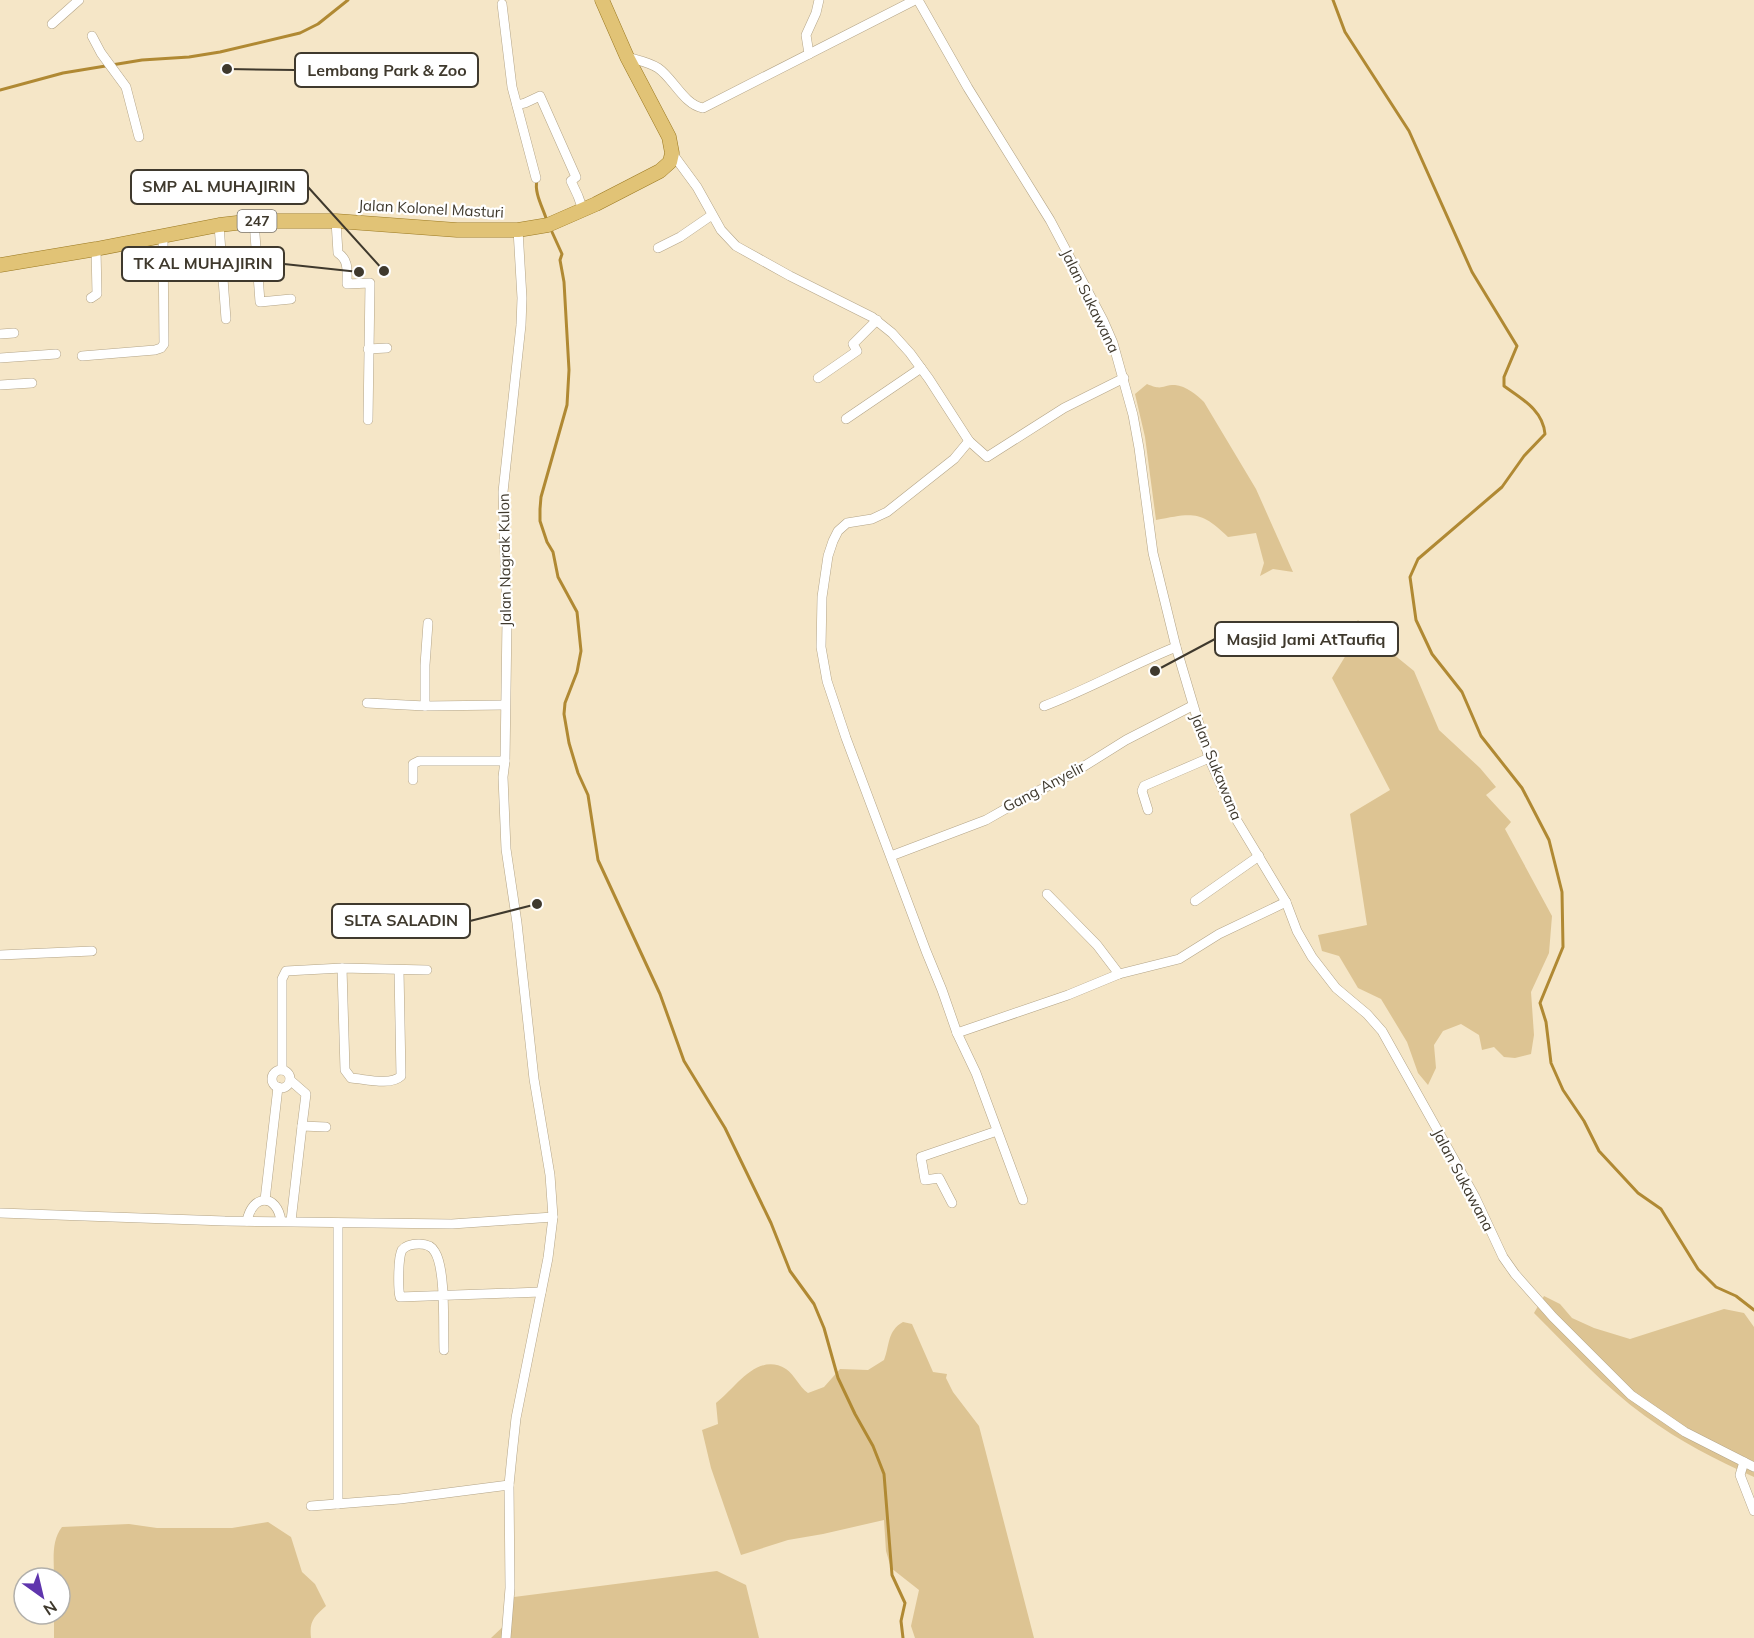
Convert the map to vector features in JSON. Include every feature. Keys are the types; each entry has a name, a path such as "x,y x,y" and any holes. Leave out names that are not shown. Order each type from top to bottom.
{"main road":[{"path":"602,0 627,57 669,137 672,153"},
{"name":"Jalan Kolonel Masturi","path":"0,265 219,225 254,221 336,221 457,230 518,230 548,225 629,188 660,171 670,162 672,153"}],"street":[{"path":"52,24 80,0"},
{"path":"809,54 806,35 819,0"},
{"path":"627,57 660,70 701,108 916,0"},
{"name":"Jalan Sukawana","path":"916,0 1050,220 1110,334 1124,378 1139,448 1153,554 1192,706 1209,758 1236,819 1287,902 1297,931 1312,957 1336,988 1367,1014 1382,1031 1475,1197 1503,1257 1515,1274 1553,1317 1631,1395 1685,1432 1754,1467"},
{"path":"502,4 512,87 536,178"},
{"path":"92,36 101,53 126,87 139,137"},
{"path":"518,105 540,96 576,177 571,181 583,210"},
{"path":"672,153 692,178 721,230 736,246 877,321 892,333 921,368 969,441 989,458 1064,408 1124,378"},
{"path":"658,248 680,237 712,215"},
{"path":"254,221 260,302 291,299"},
{"path":"336,221 338,253 345,258 347,264 347,284 370,283 368,420"},
{"path":"219,225 226,320"},
{"name":"Jalan Nagrak Kulon","path":"506,1638 510,1588 509,1485 516,1418 553,1217 550,1175 534,1078 512,891 505,829 503,777 507,620 503,492 521,316 518,230"},
{"path":"81,356 155,350 164,344 163,236"},
{"path":"91,298 97,294 96,249"},
{"path":"818,378 857,351 853,344 877,321"},
{"path":"0,334 14,333"},
{"path":"368,349 387,348"},
{"path":"0,358 56,354"},
{"path":"846,419 921,368"},
{"path":"0,385 32,383"},
{"path":"969,441 954,459 887,512 877,517 855,520 842,526 835,536 828,556 822,597 822,661 843,729 957,1033 975,1073 1023,1200"},
{"path":"425,706 428,623"},
{"path":"1044,706 1077,694 1102,679 1176,647"},
{"path":"367,703 425,706 505,705"},
{"name":"Gang Anyelir","path":"891,856 986,820 1070,775 1126,740 1192,706"},
{"path":"1148,810 1142,790 1144,786 1209,758"},
{"path":"412,780 413,764 419,761 505,761"},
{"path":"1195,901 1259,856"},
{"path":"1047,894 1097,945 1119,974"},
{"path":"957,1033 1068,995 1119,974 1179,959 1219,934 1287,902"},
{"path":"0,955 92,951"},
{"path":"342,969 345,1070 351,1078 381,1081 396,1081 401,1076 399,970"},
{"path":"282,1070 283,973 290,970 427,970"},
{"path":"282,1070 289,1074 290,1080 306,1094 286,1221"},
{"path":"282,1070 274,1073 273,1084 284,1087 290,1080"},
{"path":"265,1200 278,1087"},
{"path":"302,1126 326,1127"},
{"path":"952,1203 939,1178 925,1179 921,1157 997,1131"},
{"path":"247,1221 249,1212 256,1203 265,1200 273,1203 280,1210 286,1221"},
{"path":"0,1213 247,1221 452,1224 553,1217"},
{"path":"338,1223 338,1504"},
{"path":"444,1350 442,1296 440,1266 433,1249 423,1244 405,1247 400,1254 399,1296 442,1296 541,1292"},
{"path":"1744,1462 1740,1475 1754,1511"},
{"path":"311,1506 400,1499 509,1485"}],"shaded area":[{"path":"1147,384 1159,387 1175,385 1183,387 1204,402 1256,489 1293,572 1273,569 1260,576 1264,563 1256,533 1228,537 1210,522 1195,516 1187,515 1156,520 1145,437 1135,394"},
{"path":"1358,620 1387,649 1414,671 1439,730 1480,768 1496,787 1486,795 1511,822 1505,829 1552,916 1549,953 1531,992 1534,1035 1531,1054 1515,1058 1504,1057 1494,1047 1482,1050 1479,1035 1461,1024 1443,1031 1434,1045 1436,1068 1428,1085 1418,1073 1407,1042 1381,999 1358,988 1339,956 1322,951 1318,935 1367,925 1350,814 1390,790 1332,678 1346,655 1353,626"},
{"path":"1544,1296 1560,1304 1572,1318 1594,1328 1630,1339 1724,1309 1744,1313 1754,1327 1754,1477 1684,1442 1616,1393 1534,1313"},
{"path":"903,1322 912,1324 933,1372 947,1374 946,1378 953,1392 979,1426 1034,1638 915,1638 911,1626 919,1590 891,1568 886,1551 884,1520 788,1540 741,1555 711,1468 702,1430 718,1424 716,1403 747,1374 766,1365 786,1369 808,1393 824,1387 840,1369 868,1370 884,1360 894,1330"},
{"path":"268,1522 291,1537 302,1572 315,1584 326,1606 313,1620 311,1638 54,1638 54,1626 72,1626 72,1566 54,1566 56,1538 62,1527 129,1524 157,1528 232,1528"},
{"path":"717,1571 746,1585 759,1638 491,1638 510,1620 514,1597"}],"waterway":[{"path":"0,90 63,73 142,60 189,57 220,52 300,33 318,24 348,0"},
{"path":"1333,0 1345,32 1409,131 1472,272 1517,346 1504,377 1504,386 1536,412 1545,434 1524,456 1502,487 1418,559 1410,577 1416,620 1432,654 1462,692 1481,736 1522,788 1549,840 1562,892 1563,947 1540,1003 1546,1022 1551,1063 1563,1090 1584,1121 1599,1151 1638,1193 1661,1209 1698,1269 1716,1287 1736,1296 1754,1310"},
{"path":"537,180 537,194 546,218"},
{"path":"552,232 562,254 560,260 564,282 569,370 567,405 541,497 540,521 553,552 558,577 577,612 581,651 577,672 565,703 564,714 569,743 578,773 588,795 598,860 660,994 684,1061 725,1128 771,1223 790,1271 814,1304 824,1328 838,1378 873,1446 884,1474 892,1575 905,1603 901,1621 903,1638"}],"place":[{"name":"Lembang Park & Zoo","path":"227,69"},
{"name":"SMP AL MUHAJIRIN","path":"384,271"},
{"name":"TK AL MUHAJIRIN","path":"359,272"},
{"name":"Masjid Jami AtTaufiq","path":"1155,671"},
{"name":"SLTA SALADIN","path":"537,904"}]}
